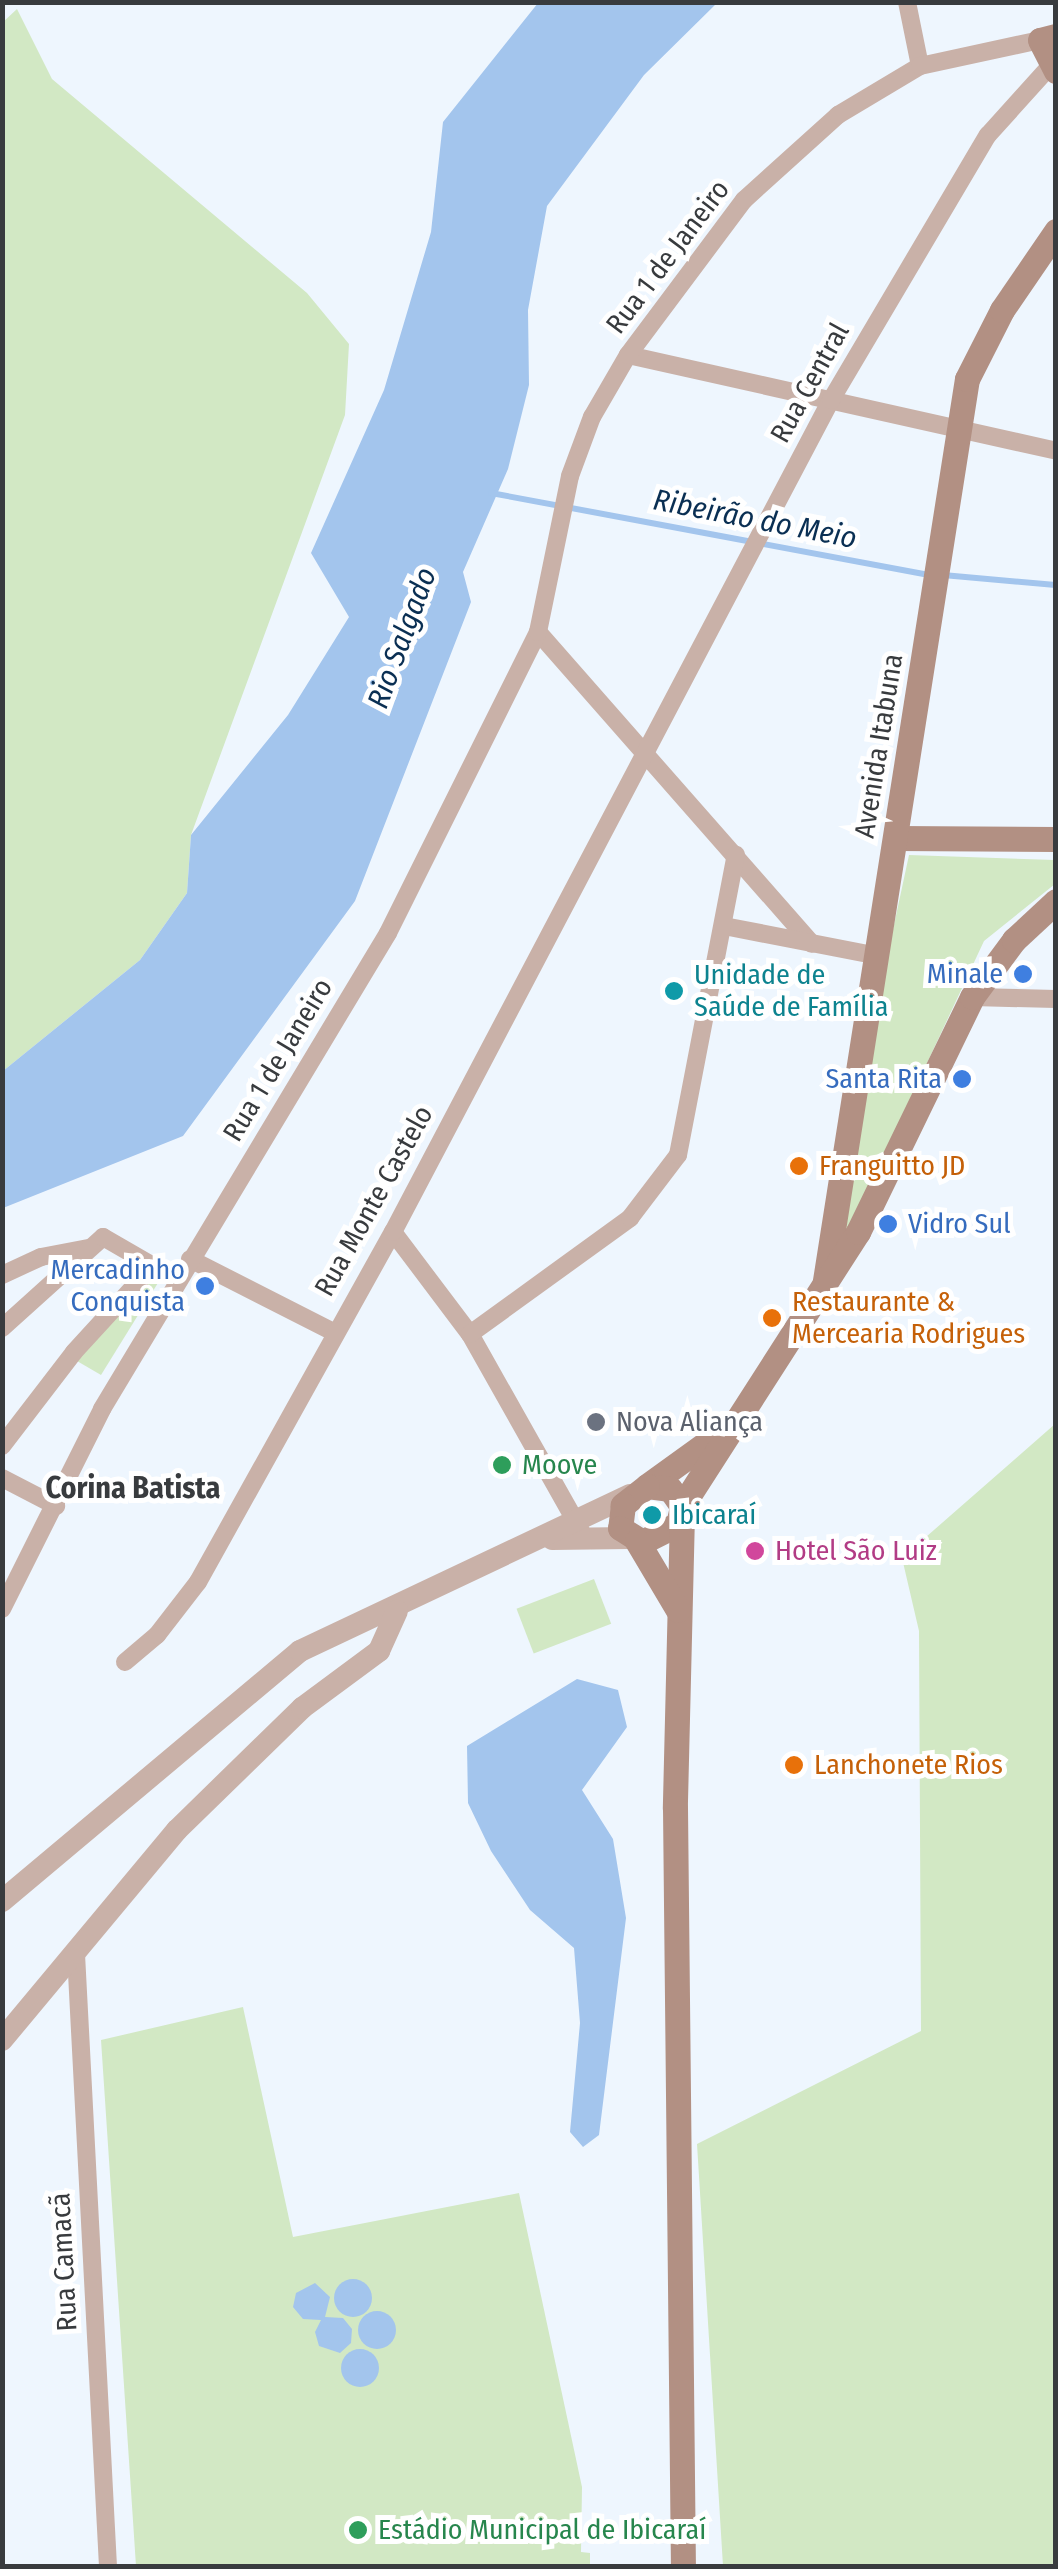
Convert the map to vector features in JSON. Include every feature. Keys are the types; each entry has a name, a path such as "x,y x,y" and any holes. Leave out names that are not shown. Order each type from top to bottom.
{"main road":[{"path":"1048,38 1054,68"},
{"name":"Avenida Itabuna","path":"823,1293 873,955 896,838 972,366 1056,232"},
{"path":"896,838 1056,839"},
{"path":"633,1540 666,1534 682,1510 823,1293 972,997 1014,940 1056,901"},
{"path":"678,1610 619,1521 638,1491 738,1420"},
{"path":"638,1491 670,1489 682,1510 678,1610 683,2566"}],"street":[{"path":"907,2 920,66"},
{"name":"Rua 1 de Janeiro","path":"2,1609 102,1409 388,933 538,632 565,494 592,417 628,355 744,200 838,115 920,66 1048,38"},
{"name":"Rua Central","path":"643,747 831,400 988,136 1054,68"},
{"path":"628,355 1056,451"},
{"path":"538,632 643,747 812,944"},
{"name":"Rua Monte Castelo","path":"125,1662 156,1636 198,1582 333,1332 393,1232 643,747"},
{"path":"470,1334 630,1218 678,1155 736,855"},
{"path":"724,926 873,955"},
{"path":"972,997 1056,999"},
{"path":"393,1232 470,1334 581,1529 633,1540"},
{"path":"2,1328 106,1237 151,1268 179,1277"},
{"path":"2,1276 42,1257 89,1248"},
{"path":"190,1260 333,1332"},
{"path":"2,1446 151,1268"},
{"path":"2,1478 56,1506"},
{"path":"2,1901 300,1652 396,1611 543,1539 581,1529 638,1491"},
{"path":"2,2040 178,1830 265,1743 379,1651 396,1611"},
{"name":"Rua Camacã","path":"76,1954 108,2566"}],"green space":[{"path":"17,9 52,79 307,293 349,344 345,415 191,835 187,893 140,960 3,1071 2,23"},
{"path":"909,855 1055,860 1055,884 984,941 843,1243 880,990"},
{"path":"150,1272 161,1278 101,1375 77,1361"},
{"path":"1055,1424 1055,2566 723,2566 697,2144 921,2031 919,1631 902,1558"},
{"path":"594,1579 611,1624 534,1654 517,1609"},
{"path":"243,2007 293,2237 519,2193 582,2487 581,2552 590,2553 590,2566 136,2566 101,2040"}],"water":[{"name":"Rio Salgado","path":"538,3 717,3 644,75 547,206 528,310 529,385 508,469 463,572 471,602 355,901 183,1136 3,1208 3,1071 140,960 187,893 191,835 288,715 349,617 311,553 384,390 431,232 443,122"},
{"path":"577,1679 618,1690 627,1727 582,1790 613,1839 626,1918 599,2135 583,2147 570,2132 580,2023 574,1948 530,1910 491,1851 468,1803 467,1746"},
{"path":"353,2279 366,2285 372,2298 366,2311 353,2317 340,2311 334,2298 340,2285"},
{"path":"315,2283 330,2297 325,2317 343,2318 352,2329 351,2343 340,2353 319,2346 315,2332 321,2320 303,2319 293,2307 296,2293"},
{"path":"377,2311 390,2317 396,2330 390,2343 377,2349 364,2343 358,2330 364,2317"},
{"path":"360,2349 373,2355 379,2368 373,2381 360,2387 347,2381 341,2368 347,2355"}],"waterway":[{"path":"491,493 930,575"},
{"name":"Ribeirão do Meio","path":"943,575 1056,585"}],"place":[{"name":"Minale","path":"1023,974"},
{"name":"Unidade de Saúde de Família","path":"674,991"},
{"name":"Santa Rita","path":"962,1079"},
{"name":"Franguitto JD","path":"799,1166"},
{"name":"Vidro Sul","path":"888,1224"},
{"name":"Mercadinho Conquista","path":"205,1286"},
{"name":"Restaurante & Mercearia Rodrigues","path":"772,1318"},
{"name":"Nova Aliança","path":"596,1422"},
{"name":"Moove","path":"502,1465"},
{"name":"Ibicaraí","path":"652,1515"},
{"name":"Hotel São Luiz","path":"755,1551"},
{"name":"Lanchonete Rios","path":"794,1765"},
{"name":"Estádio Municipal de Ibicaraí","path":"358,2530"}],"district":[{"name":"Corina Batista","path":"133,1488"}]}
